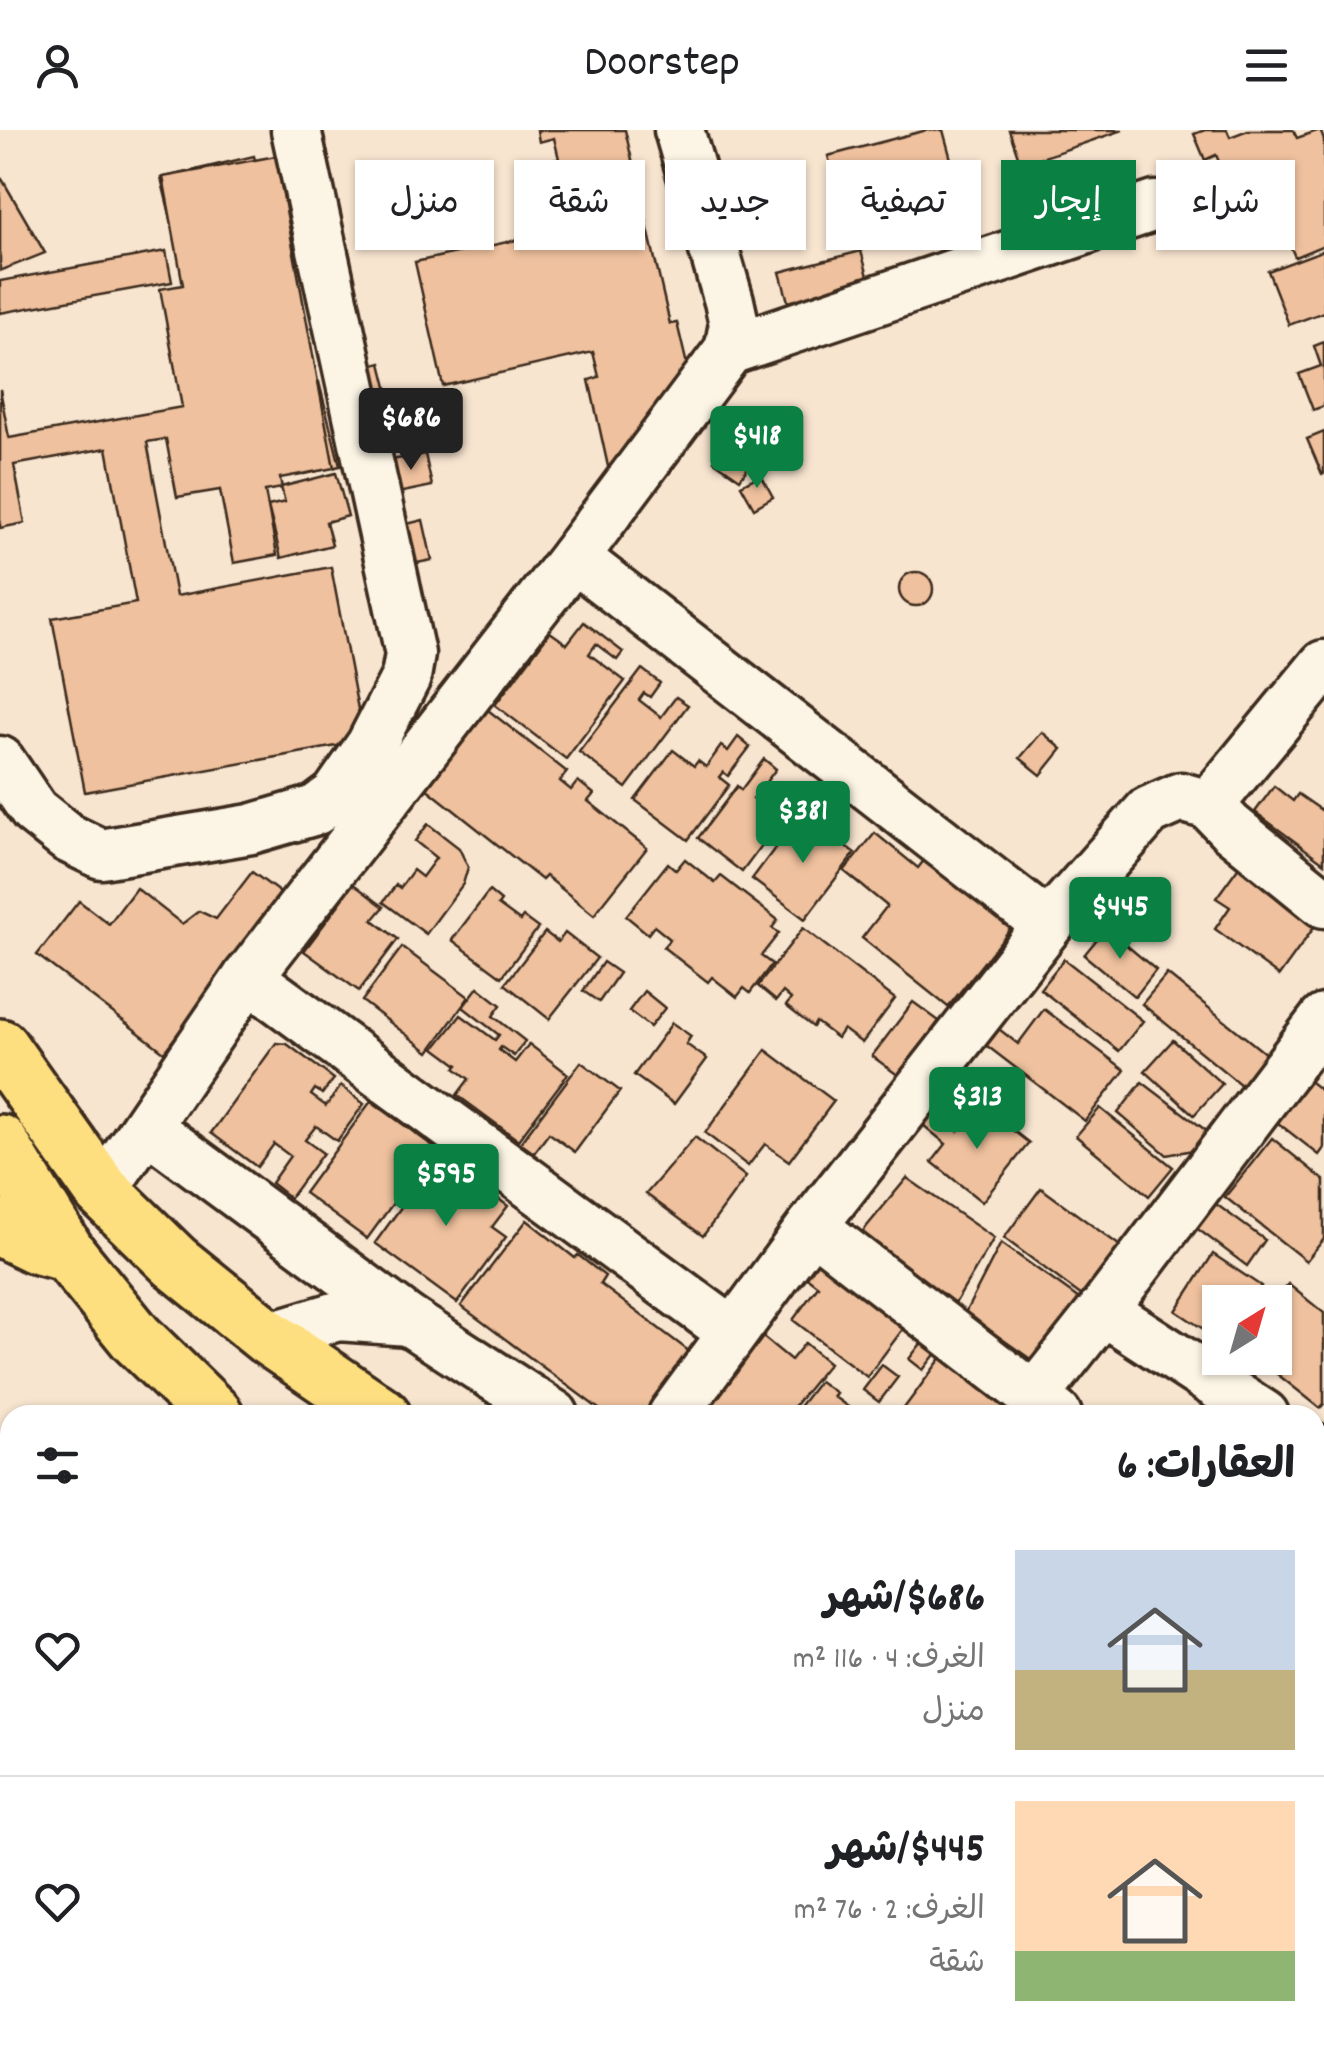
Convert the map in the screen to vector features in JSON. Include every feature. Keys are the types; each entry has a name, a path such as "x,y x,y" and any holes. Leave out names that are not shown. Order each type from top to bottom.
{"main road":[{"path":"0,1046 102,1191 176,1262 268,1337 367,1405"},
{"path":"0,1143 68,1254 136,1338 200,1405"},
{"path":"0,1228 35,1245 68,1254"}],"street":[{"path":"0,761 34,811 68,838 101,854 250,829 316,810 336,795 372,744 406,677 410,654 296,130"},
{"path":"102,1191 248,977 574,557 729,350 734,324 729,301 679,130"},
{"path":"729,350 1155,206"},
{"path":"574,557 1048,925"},
{"path":"1209,804 1324,665"},
{"path":"680,1405 812,1226 1048,925 1149,810 1181,798 1209,804 1230,827 1324,903"},
{"path":"248,977 732,1332"},
{"path":"1047,1405 1103,1310 1324,1019"},
{"path":"148,1128 409,1320 539,1405"},
{"path":"812,1226 1045,1405"},
{"path":"1103,1310 1249,1405"},
{"path":"268,1337 338,1316 409,1320"}],"building":[{"path":"537,130 625,130 632,160 552,160 559,159 554,138 539,142"},
{"path":"927,130 943,130 951,160 829,160 828,156"},
{"path":"1009,130 1123,130 1036,160 1019,160"},
{"path":"1227,130 1230,137 1248,130 1293,130 1297,138 1320,130 1324,140 1324,245 1295,257 1292,250 1295,160 1218,160 1216,155 1205,160 1194,134"},
{"path":"254,156 280,263 253,269 283,391 319,382 340,466 304,474 302,468 236,484 161,178"},
{"path":"276,156 334,468 280,478 282,488 265,491 277,555 234,563 220,490 177,497 166,439 147,442 176,596 331,567 364,741 85,792 52,618 136,603 107,448 14,465 25,523 0,528 0,389 9,438 182,407 160,289 183,285 163,177"},
{"path":"0,180 45,253 0,271"},
{"path":"645,216 670,324 677,323 688,369 609,471 589,380 599,377 593,352 443,386 415,262 470,250 494,250 494,245 514,241 514,250 645,250"},
{"path":"1324,250 1324,312 1289,325 1268,271"},
{"path":"166,251 172,282 0,313 0,281"},
{"path":"861,251 868,276 842,284 845,295 790,309 780,272"},
{"path":"1324,342 1324,406 1313,410 1299,374 1321,366 1314,346"},
{"path":"381,363 388,391 366,396 359,369"},
{"path":"391,395 399,424 413,421 419,444 386,453 372,400"},
{"path":"1324,432 1324,474 1322,474 1307,439"},
{"path":"732,435 758,453 740,479 714,461"},
{"path":"425,454 432,486 398,493 391,460"},
{"path":"336,473 348,516 326,522 332,545 281,558 268,506 285,502 281,487"},
{"path":"761,475 773,497 754,508 741,485"},
{"path":"423,520 432,560 412,564 403,525"},
{"path":"916,572 928,577 933,589 928,601 916,606 904,601 899,589 904,577"},
{"path":"584,622 623,652 617,660 596,644 589,654 625,681 566,759 495,705 550,632 567,644"},
{"path":"642,669 660,683 650,697 644,693 639,700 661,717 676,697 688,705 626,788 579,752"},
{"path":"488,710 567,772 560,781 571,790 578,781 594,794 588,801 647,848 594,915 546,876 542,880 426,788"},
{"path":"1042,732 1062,749 1041,775 1020,758"},
{"path":"738,737 750,747 728,776 723,772 719,777 729,785 688,840 635,800 673,750 694,766 698,761 706,767 721,746 728,751"},
{"path":"764,759 776,769 753,799 781,820 742,872 698,838 737,786 741,790"},
{"path":"1274,786 1293,801 1298,794 1324,812 1324,863 1255,812"},
{"path":"801,813 855,853 805,919 752,879"},
{"path":"428,824 459,848 468,867 463,884 426,934 383,902 413,870 422,877 436,858 415,841"},
{"path":"875,833 918,868 925,859 1011,928 948,1007 862,938 887,906 844,871"},
{"path":"685,859 715,883 721,876 778,920 772,928 779,933 761,956 772,964 750,993 744,988 737,997 712,977 708,982 663,947 670,939 654,926 648,934 626,916 668,863 676,870"},
{"path":"1240,865 1318,922 1279,976 1215,929 1230,907 1216,898"},
{"path":"252,872 283,895 164,1052 37,955 79,901 109,924 136,888 182,924 199,911 216,919"},
{"path":"344,877 384,907 373,920 398,939 359,991 304,951 343,899 333,892"},
{"path":"489,891 501,901 498,905 538,928 502,977 452,940"},
{"path":"803,928 895,999 862,1043 843,1029 837,1038 816,1022 813,1027 786,1006 791,999 783,992 776,1001 758,986"},
{"path":"1106,928 1156,970 1135,997 1084,955"},
{"path":"545,932 558,942 565,933 597,958 549,1019 505,984"},
{"path":"402,947 469,997 429,1052 362,1001"},
{"path":"1064,959 1143,1021 1119,1051 1040,989"},
{"path":"603,962 619,973 599,1002 583,991"},
{"path":"1167,974 1272,1059 1247,1090 1142,1004"},
{"path":"478,987 501,1005 493,1016 525,1041 514,1056 501,1047 499,1050 515,1062 529,1044 568,1074 518,1140 457,1095 469,1079 435,1048 461,1015 495,1040 499,1035 463,1007"},
{"path":"644,991 665,1008 650,1027 629,1011"},
{"path":"913,1002 939,1021 899,1076 872,1056"},
{"path":"1044,1009 1125,1070 1085,1121 978,1039 990,1022 1018,1044"},
{"path":"672,1023 691,1036 686,1044 707,1059 674,1104 634,1075"},
{"path":"1173,1040 1222,1084 1194,1115 1145,1071"},
{"path":"276,1043 287,1044 334,1079 322,1094 315,1089 311,1095 326,1106 341,1086 364,1104 337,1141 316,1126 305,1140 323,1153 290,1198 271,1183 290,1156 274,1144 257,1167 211,1133"},
{"path":"766,1050 834,1101 789,1161 765,1144 748,1166 705,1133"},
{"path":"581,1062 620,1091 575,1152 549,1133 534,1153 520,1143"},
{"path":"1301,1075 1324,1093 1324,1148 1319,1155 1269,1116"},
{"path":"1142,1082 1212,1135 1203,1148 1167,1155 1118,1113"},
{"path":"371,1101 434,1147 367,1239 304,1193"},
{"path":"1100,1108 1173,1167 1149,1196 1076,1136"},
{"path":"991,1113 1029,1143 982,1202 932,1162 946,1144 923,1125 925,1116 932,1114 958,1131 966,1122 972,1127 981,1115 986,1119"},
{"path":"695,1137 746,1177 703,1236 646,1194"},
{"path":"1272,1138 1324,1180 1324,1239 1306,1261 1225,1197"},
{"path":"439,1155 508,1206 492,1227 506,1237 457,1303 375,1243"},
{"path":"907,1178 994,1238 953,1307 858,1237"},
{"path":"1041,1188 1123,1248 1086,1299 1004,1238"},
{"path":"1205,1196 1265,1240 1247,1266 1187,1221"},
{"path":"527,1220 605,1276 600,1284 698,1358 663,1405 594,1405 461,1306"},
{"path":"1001,1243 1089,1306 1039,1365 965,1313"},
{"path":"1213,1254 1260,1285 1202,1285 1202,1328 1176,1311"},
{"path":"818,1260 906,1325 867,1377 793,1320 818,1286 805,1276"},
{"path":"1292,1287 1324,1313 1324,1404 1316,1405 1278,1375 1292,1375"},
{"path":"933,1328 947,1339 923,1370 909,1359"},
{"path":"763,1337 791,1360 805,1343 829,1363 795,1405 689,1403 722,1363 734,1373"},
{"path":"953,1342 1017,1405 906,1405"},
{"path":"882,1365 898,1377 879,1402 863,1390"},
{"path":"819,1381 845,1405 800,1405"}]}
